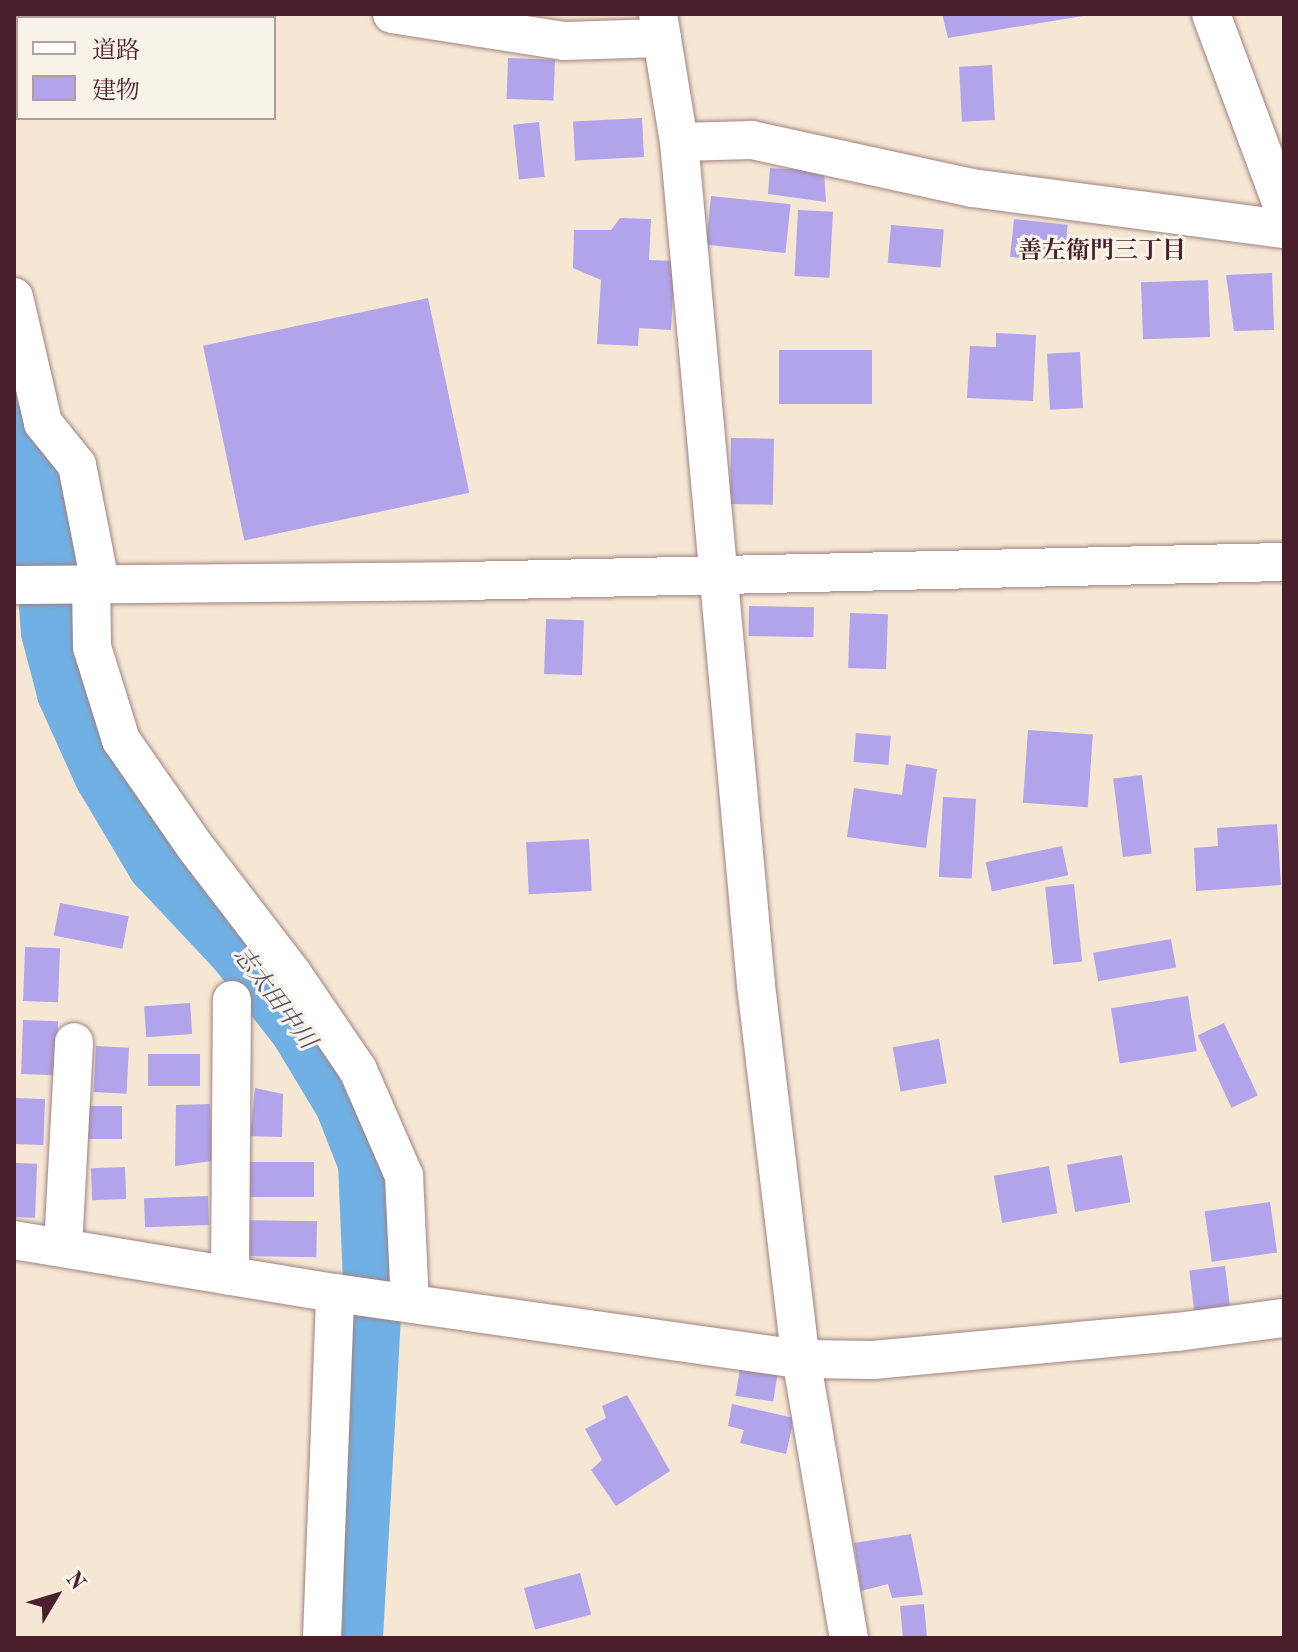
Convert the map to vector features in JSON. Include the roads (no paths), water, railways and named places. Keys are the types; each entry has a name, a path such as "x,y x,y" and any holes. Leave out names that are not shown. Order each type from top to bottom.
{"street":[{"path":"392,14 564,41 660,26 679,142 716,574 756,985 801,1359 849,1638"},
{"path":"1211,14 1284,210"},
{"path":"679,142 752,140 972,188 1284,229"},
{"path":"14,297 43,423 77,465 92,647 121,740 196,848 292,973 358,1070 404,1176 403,1302"},
{"path":"18,585 464,581 1284,562"},
{"path":"230,1276 232,1000"},
{"path":"63,1247 74,1042"},
{"path":"14,1240 343,1294 801,1359 873,1360 1177,1332 1284,1318"},
{"path":"322,1638 343,1294"}],"waterway":[{"name":"志太田中川","path":"14,405 45,553 51,632 67,693 104,775 157,864 237,949 300,1029 345,1104 368,1163 373,1280 353,1638"}],"district":[{"name":"善左衛門三丁目","path":"1102,253"}]}
